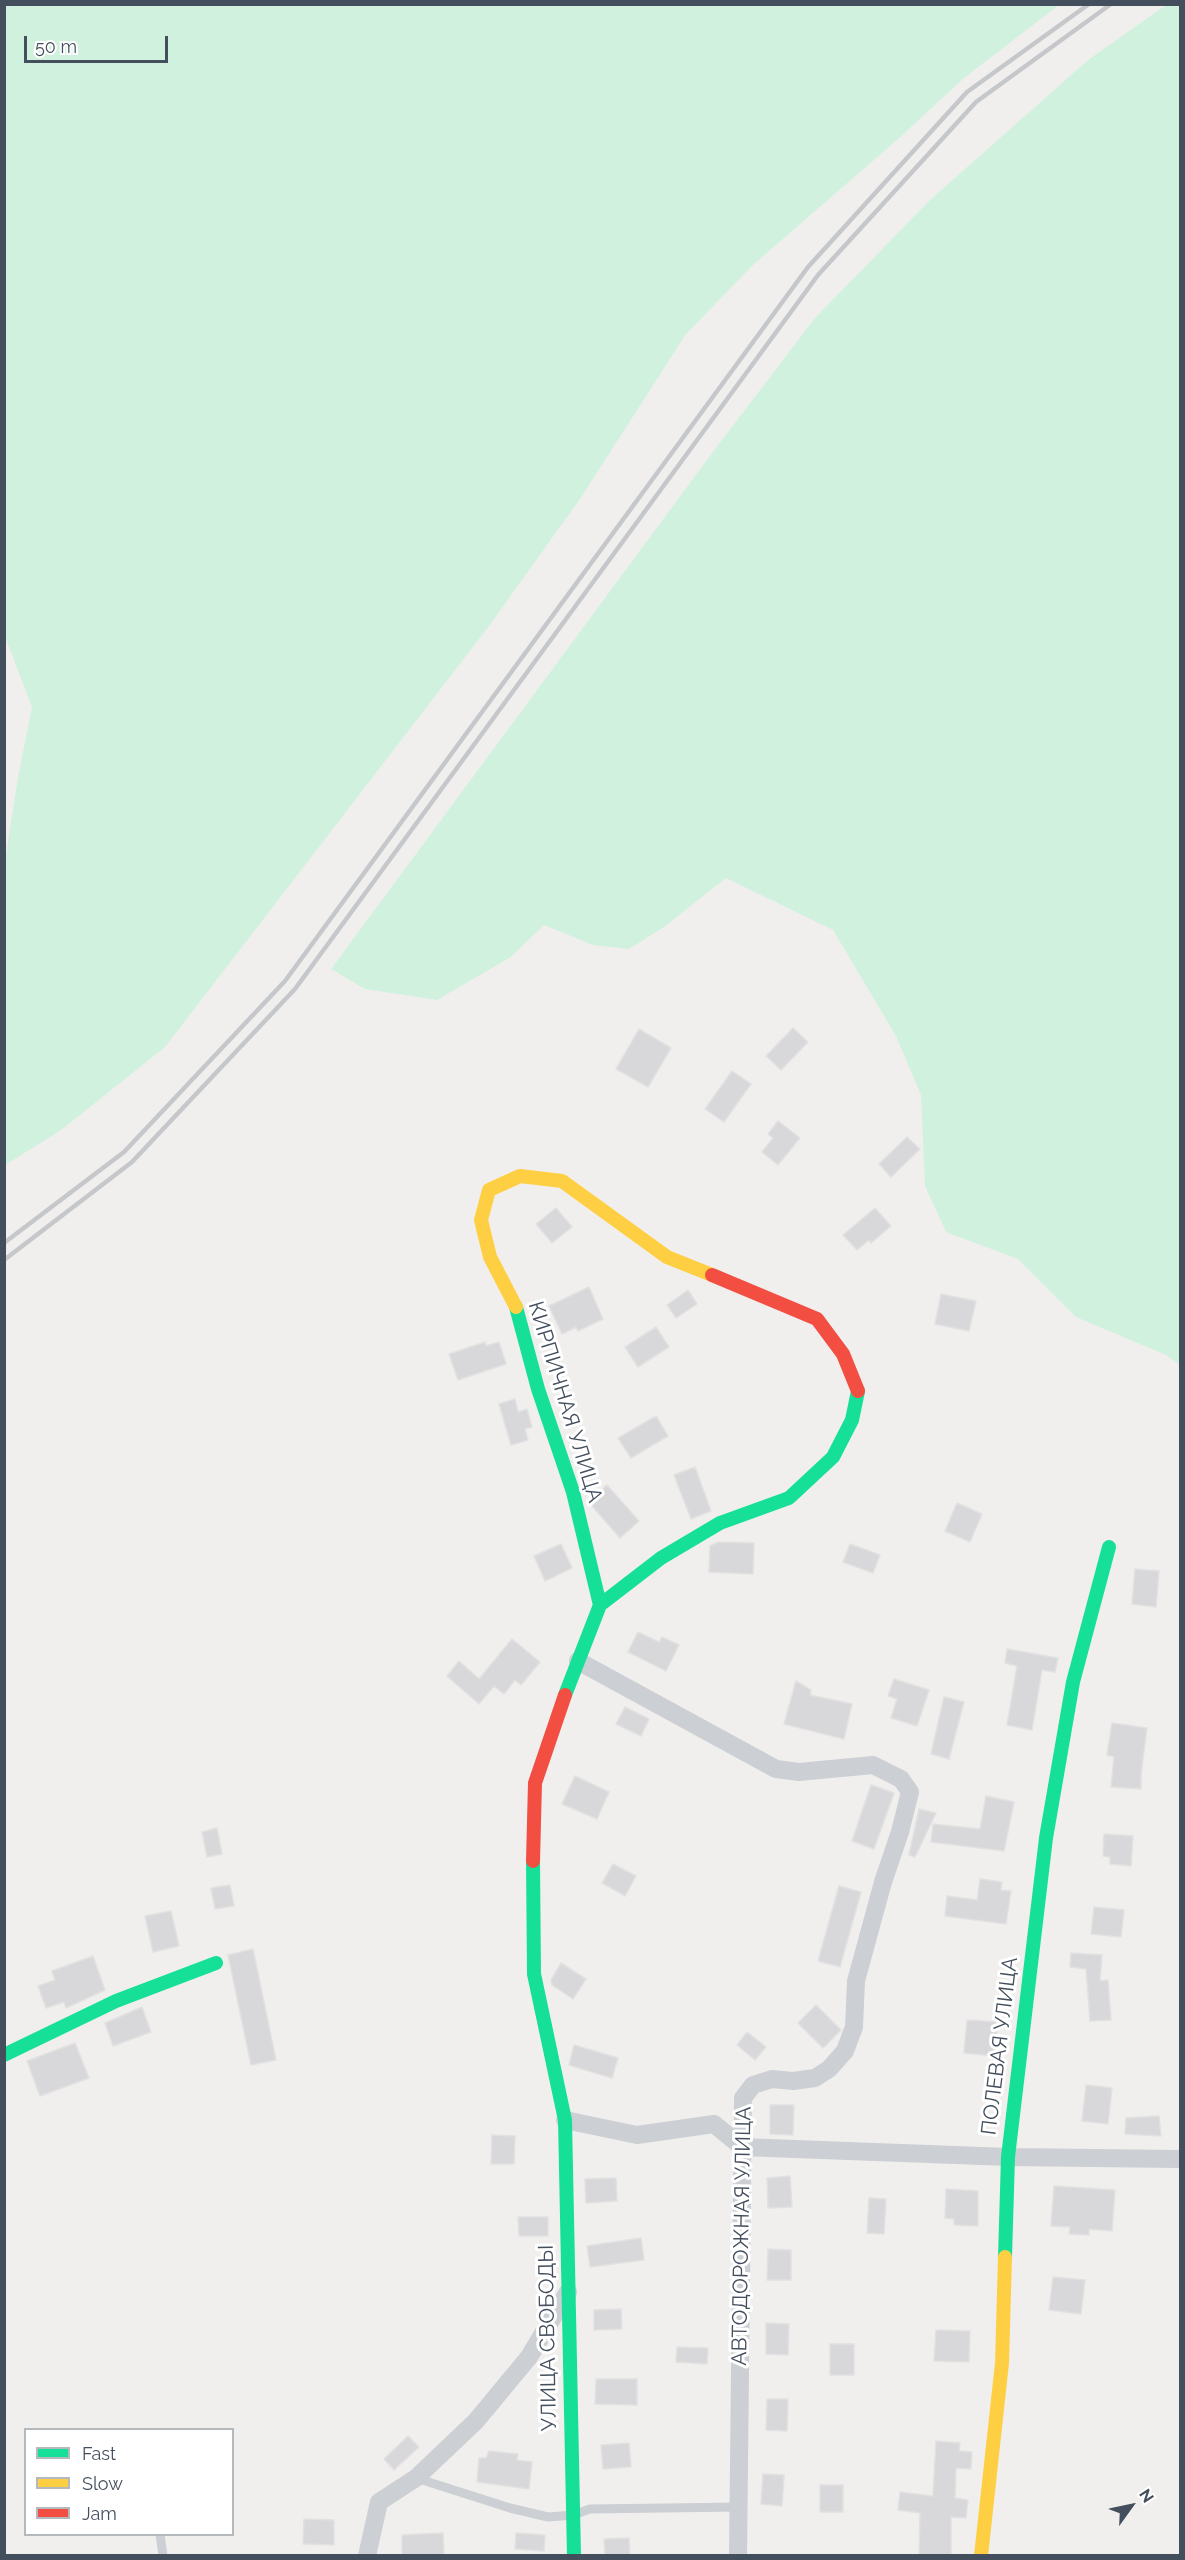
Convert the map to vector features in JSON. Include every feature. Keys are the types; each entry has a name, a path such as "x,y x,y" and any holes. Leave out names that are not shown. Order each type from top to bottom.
{"street":[{"name":"КИРПИЧНАЯ УЛИЦА","path":"520,1176 562,1181 668,1257 817,1319 843,1354 858,1390 852,1420 833,1457 789,1498 720,1522 661,1558 600,1605 573,1492 538,1389 519,1312 490,1257 481,1220 489,1190 520,1176"},
{"name":"ПОЛЕВАЯ УЛИЦА","path":"981,2556 1002,2363 1008,2157 1046,1838 1073,1682 1109,1547"},
{"path":"600,1605 535,1783 534,1974 565,2120 637,2135 714,2124 742,2147 1008,2157 1180,2159"},
{"name":"АВТОДОРОЖНАЯ УЛИЦА","path":"578,1661 776,1769 800,1772 873,1765 901,1779 910,1792 856,1981 854,2027 845,2051 829,2068 815,2078 772,2079 753,2085 743,2098 738,2556"},
{"path":"4,2055 116,2001 216,1963"},
{"name":"УЛИЦА СВОБОДЫ","path":"565,2120 574,2556"},
{"path":"367,2556 379,2502 416,2478 476,2421 529,2357 568,2292"}],"lane":[{"path":"416,2478 510,2508 548,2517 573,2515 590,2509 738,2507"},
{"path":"160,2536 163,2556"}],"green space":[{"path":"5,4 1059,5 964,78 897,140 754,264 686,334 580,499 489,626 165,1047 60,1131 5,1165 5,861 32,707 4,634"},
{"path":"1166,5 1180,5 1180,1365 1166,1355 1076,1317 1018,1259 946,1232 925,1186 921,1095 896,1036 833,930 726,878 664,927 629,949 593,945 544,925 511,957 437,1000 365,989 331,969 712,453 815,318 930,200 1088,60"}],"building":[{"path":"793,1028 808,1042 781,1070 766,1056"},
{"path":"639,1029 671,1048 648,1087 616,1069"},
{"path":"732,1071 751,1084 724,1122 705,1109"},
{"path":"778,1121 800,1138 778,1165 762,1152 773,1138 768,1134"},
{"path":"907,1137 920,1149 891,1177 879,1164"},
{"path":"556,1208 572,1227 552,1243 536,1224"},
{"path":"875,1208 891,1226 871,1243 869,1240 857,1250 843,1235"},
{"path":"589,1287 603,1319 578,1331 576,1327 562,1334 549,1306"},
{"path":"688,1290 697,1304 676,1318 667,1305"},
{"path":"941,1294 976,1301 969,1331 935,1324"},
{"path":"656,1327 669,1347 638,1367 625,1347"},
{"path":"485,1342 486,1346 499,1342 506,1364 458,1380 449,1354"},
{"path":"515,1399 518,1412 527,1409 532,1427 525,1429 528,1440 511,1445 499,1404"},
{"path":"656,1416 668,1436 631,1458 618,1438"},
{"path":"695,1467 711,1511 691,1519 674,1475"},
{"path":"607,1485 639,1521 620,1538 592,1506 590,1500"},
{"path":"957,1503 982,1514 970,1542 945,1531"},
{"path":"718,1542 754,1543 753,1574 709,1572 710,1546"},
{"path":"561,1544 572,1568 545,1581 534,1556"},
{"path":"850,1544 880,1555 873,1573 843,1562"},
{"path":"1135,1569 1159,1571 1156,1607 1132,1604"},
{"path":"638,1632 659,1642 662,1637 679,1645 666,1671 628,1652"},
{"path":"512,1639 540,1662 521,1685 515,1680 504,1694 494,1686 479,1704 447,1676 459,1661 479,1679"},
{"path":"1007,1649 1058,1658 1055,1672 1042,1670 1032,1730 1007,1725 1017,1666 1005,1663"},
{"path":"894,1679 929,1690 917,1726 891,1718 897,1699 888,1696"},
{"path":"796,1681 811,1690 810,1695 852,1704 844,1739 784,1724"},
{"path":"944,1697 964,1702 949,1759 931,1754"},
{"path":"625,1707 649,1719 641,1736 616,1724"},
{"path":"1112,1723 1147,1728 1141,1789 1111,1787 1114,1757 1107,1755"},
{"path":"575,1776 609,1792 597,1819 562,1804"},
{"path":"871,1785 894,1793 874,1849 852,1841"},
{"path":"986,1796 1014,1802 1004,1851 931,1842 933,1824 980,1829"},
{"path":"919,1809 936,1813 915,1857 909,1855"},
{"path":"217,1828 222,1854 207,1857 202,1832"},
{"path":"1104,1834 1133,1836 1131,1866 1110,1864 1110,1857 1103,1856"},
{"path":"613,1864 636,1876 625,1896 602,1883"},
{"path":"980,1879 1002,1882 1001,1890 1011,1891 1006,1924 945,1916 947,1896 977,1900"},
{"path":"230,1885 234,1906 215,1909 211,1888"},
{"path":"839,1886 861,1892 840,1967 818,1961"},
{"path":"1094,1907 1124,1910 1121,1937 1091,1934"},
{"path":"171,1911 179,1946 153,1952 145,1916"},
{"path":"253,1949 276,2060 251,2065 228,1955"},
{"path":"1071,1953 1102,1955 1100,1981 1108,1980 1111,2020 1090,2021 1086,1969 1070,1967"},
{"path":"93,1956 105,1990 66,2008 64,2002 46,2008 38,1986 55,1980 52,1971"},
{"path":"561,1963 586,1979 573,1999 552,1985 551,1980"},
{"path":"816,2005 841,2030 823,2048 798,2023"},
{"path":"142,2007 151,2032 113,2046 105,2023"},
{"path":"967,2020 998,2022 995,2056 964,2053"},
{"path":"747,2032 766,2047 755,2060 737,2045"},
{"path":"75,2043 89,2078 40,2096 27,2061"},
{"path":"574,2045 618,2058 612,2078 569,2065"},
{"path":"1086,2085 1112,2088 1108,2124 1082,2121"},
{"path":"770,2105 794,2105 793,2135 770,2134"},
{"path":"1159,2116 1161,2136 1125,2134 1126,2118"},
{"path":"492,2135 515,2136 514,2164 491,2164"},
{"path":"790,2176 792,2207 768,2208 767,2178"},
{"path":"616,2178 617,2201 586,2203 585,2179"},
{"path":"1054,2186 1115,2190 1112,2231 1089,2229 1089,2235 1069,2234 1070,2227 1051,2226"},
{"path":"946,2189 978,2191 978,2226 954,2225 954,2219 945,2218"},
{"path":"869,2198 886,2199 884,2234 867,2233"},
{"path":"518,2217 548,2217 548,2236 519,2236"},
{"path":"641,2238 644,2260 590,2267 587,2246"},
{"path":"768,2249 791,2250 791,2280 767,2280"},
{"path":"1053,2277 1085,2280 1081,2314 1049,2310"},
{"path":"621,2309 622,2329 594,2330 594,2310"},
{"path":"766,2323 789,2324 788,2355 766,2354"},
{"path":"936,2330 970,2331 969,2362 934,2361"},
{"path":"830,2344 854,2344 854,2375 830,2375"},
{"path":"677,2347 708,2348 707,2364 676,2362"},
{"path":"596,2379 637,2379 637,2405 595,2404"},
{"path":"767,2399 788,2399 787,2431 766,2430"},
{"path":"408,2436 419,2447 394,2470 384,2459"},
{"path":"936,2441 960,2443 959,2451 972,2452 971,2469 956,2468 955,2498 968,2500 966,2518 951,2517 951,2556 919,2556 920,2513 898,2510 900,2492 933,2496"},
{"path":"629,2443 631,2467 603,2469 601,2445"},
{"path":"489,2451 518,2454 517,2460 532,2462 529,2489 477,2482 479,2458 486,2458"},
{"path":"763,2474 784,2475 782,2506 761,2504"},
{"path":"820,2485 843,2485 843,2512 820,2512"},
{"path":"304,2519 334,2520 334,2545 303,2544"},
{"path":"443,2533 444,2555 402,2556 402,2535"},
{"path":"516,2533 545,2535 544,2551 515,2549"},
{"path":"629,2538 630,2556 605,2556 604,2539"}],"railway":[{"path":"4,1243 124,1152 285,981 808,267 967,92 1089,4"},
{"path":"4,1260 132,1162 295,989 818,275 976,102 1111,4"}],"traffic: fast":[{"path":"516,1307 538,1389 573,1492 600,1605"},
{"path":"565,1695 600,1605 661,1558 720,1523 789,1498 833,1457 852,1420 858,1391"},
{"path":"1005,2257 1008,2157 1046,1838 1073,1682 1109,1547"},
{"path":"533,1861 534,1974 565,2120 574,2556"},
{"path":"4,2055 116,2001 216,1963"}],"traffic: slow":[{"path":"516,1307 490,1257 481,1220 489,1190 520,1176 562,1181 667,1257 712,1275"},
{"path":"981,2556 1002,2363 1005,2257"}],"traffic: jam":[{"path":"712,1275 817,1319 843,1354 858,1391"},
{"path":"533,1861 535,1783 565,1695"}]}
